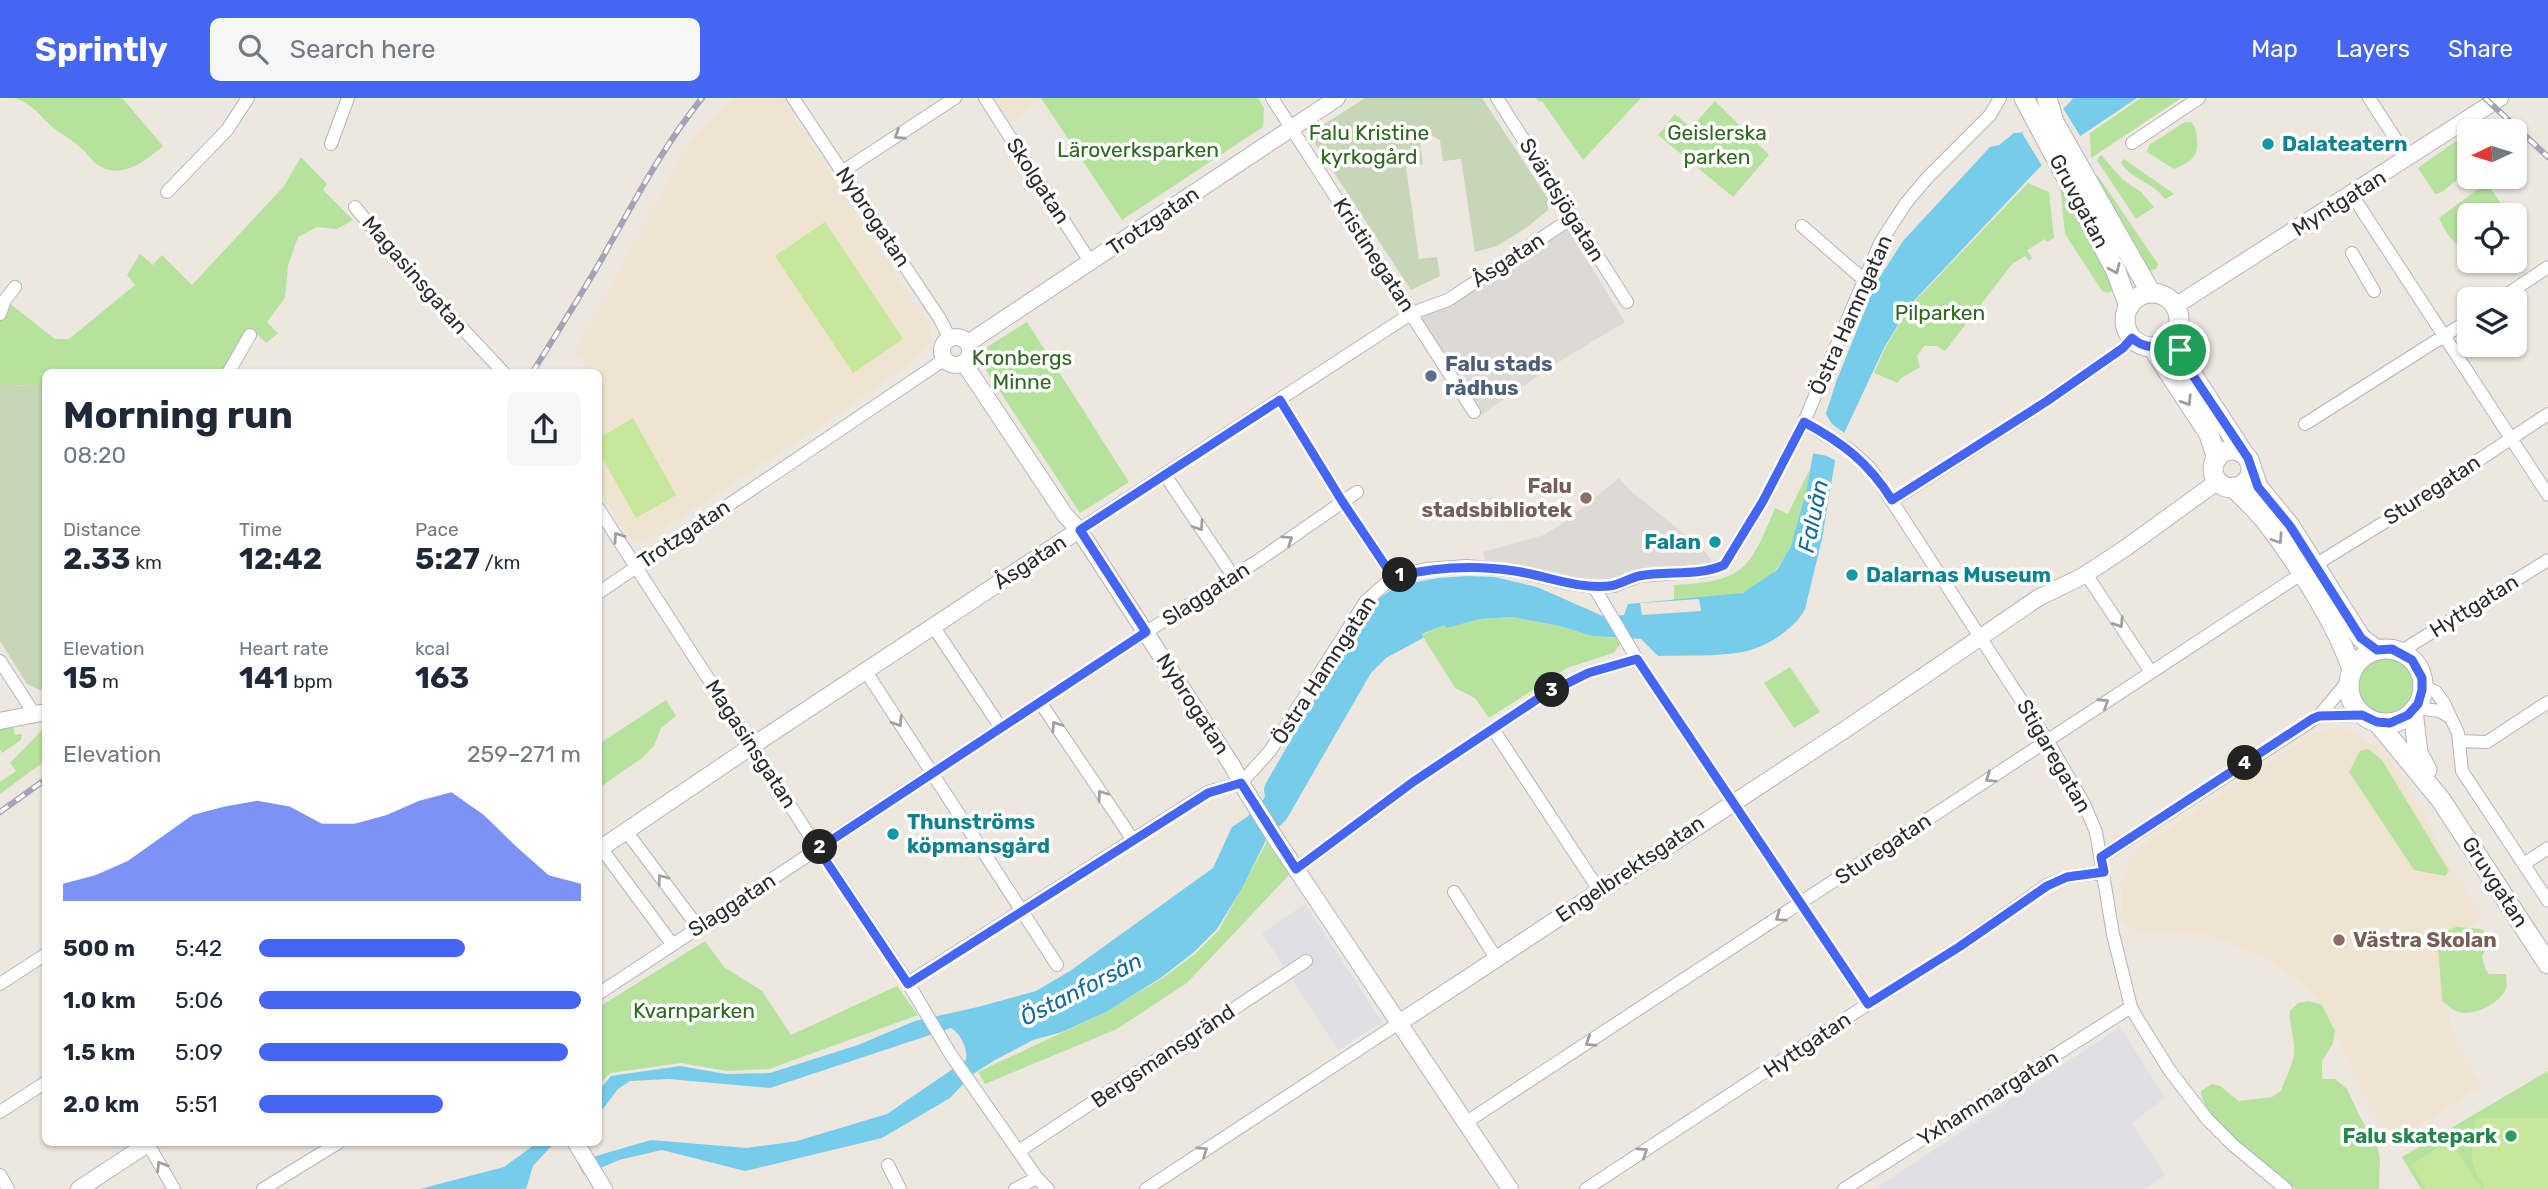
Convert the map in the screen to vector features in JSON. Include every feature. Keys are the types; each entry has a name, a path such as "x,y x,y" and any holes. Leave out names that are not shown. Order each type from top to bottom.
{"main road":[{"name":"Gruvgatan","path":"2024,98 2045,112 2116,271 2129,307"},
{"name":"Gruvgatan","path":"2067,162 2151,293"},
{"path":"2151,293 2169,299 2175,306 2179,327 2174,336 2164,344 2152,347 2132,338 2126,317 2135,300 2151,293"},
{"path":"2174,336 2190,371 2247,460 2258,487 2290,526 2345,646 2351,675 2350,695 2370,718 2397,721 2414,709 2420,700 2423,685 2416,665 2400,652 2377,650 2362,657 2351,675"},
{"path":"2152,347 2208,434 2217,458"},
{"path":"2226,484 2239,486 2249,478 2247,460 2232,450 2217,458 2214,470 2226,484 2267,522 2361,638 2377,650"},
{"name":"Gruvgatan","path":"2414,709 2418,753 2441,800 2548,964"},
{"name":"Gruvgatan","path":"2370,718 2441,800"}],"street":[{"path":"167,192 227,130 248,98"},
{"path":"331,144 348,98"},
{"name":"Nybrogatan","path":"793,98 940,319 950,339"},
{"path":"843,171 955,98"},
{"name":"Skolgatan","path":"985,98 1091,263"},
{"name":"Kristinegatan","path":"1272,98 1475,412"},
{"name":"Trotzgatan","path":"968,343 1337,98"},
{"name":"Svärdsjögatan","path":"1497,98 1627,302"},
{"name":"Östra Hamngatan","path":"1241,783 1282,735 1366,601 1393,577 1426,569 1467,566 1517,571 1594,587 1614,586 1639,576 1705,571 1724,565 1763,501 1804,422 1880,243 1906,203 1990,115 2000,98"},
{"name":"Östra Hamngatan","path":"1990,115 1999,111 2011,98"},
{"path":"2132,143 2199,98"},
{"path":"2369,98 2408,158"},
{"name":"Myntgatan","path":"2175,306 2500,98"},
{"path":"2352,195 2548,495"},
{"name":"Magasinsgatan","path":"355,207 402,264 500,369"},
{"name":"Åsgatan","path":"602,848 865,670 1412,313 1448,300 1572,218"},
{"path":"1802,226 1863,279"},
{"path":"2351,253 2374,291"},
{"path":"2518,287 2548,267"},
{"path":"0,314 5,300 15,288"},
{"path":"2305,424 2457,328"},
{"path":"230,369 250,335"},
{"path":"960,337 968,343 970,354 964,363 952,364 945,359 942,349 950,339 960,337"},
{"path":"1892,500 2047,401 2123,348 2132,338"},
{"name":"Trotzgatan","path":"602,590 945,359"},
{"name":"Nybrogatan","path":"964,363 1065,515 1080,530 1296,869 1510,1189"},
{"path":"1280,400 1393,577"},
{"name":"Sturegatan","path":"1465,1123 2548,414"},
{"name":"Stigaregatan","path":"1804,422 1850,450 1871,469 2047,740 2092,821 2104,872 2113,934 2131,1007 2170,1071 2207,1119 2233,1145 2286,1189"},
{"path":"1165,475 1233,576"},
{"name":"Engelbrektsgatan","path":"1146,1189 1982,638 2038,598 2086,574 2226,484"},
{"name":"Slaggatan","path":"602,991 1357,492"},
{"name":"Magasinsgatan","path":"602,514 939,1035 1019,1151"},
{"name":"Hyttgatan","path":"2400,652 2548,559"},
{"path":"2086,574 2151,672"},
{"path":"1594,587 1637,659 1868,1004"},
{"path":"933,626 1001,728"},
{"path":"933,626 1001,728"},
{"path":"1296,869 1413,782 1565,683 1588,673 1637,659"},
{"path":"0,661 40,713 0,721"},
{"path":"865,670 1057,965"},
{"path":"2101,857 2319,716 2351,675"},
{"path":"2423,685 2436,692 2444,702 2459,741 2462,771 2548,901"},
{"path":"1040,702 1133,840"},
{"path":"2459,741 2477,743 2491,740 2548,702"},
{"path":"2414,709 2440,711 2451,718"},
{"path":"2319,716 2370,718"},
{"path":"1493,729 1599,890"},
{"path":"908,984 1208,793 1241,783"},
{"path":"626,831 695,929"},
{"path":"2524,864 2548,848"},
{"path":"602,852 672,944"},
{"name":"Hyttgatan","path":"1586,1189 1959,947 2047,886 2067,877 2104,872"},
{"path":"1454,892 1496,958"},
{"path":"0,984 42,957"},
{"name":"Bergsmansgränd","path":"1019,1151 1306,961"},
{"name":"Yxhammargatan","path":"1844,1189 2131,1007"},
{"path":"0,1112 42,1085"},
{"path":"79,1189 144,1146"},
{"path":"150,1146 174,1189"},
{"path":"578,1146 604,1189"},
{"path":"263,1189 318,1148"},
{"path":"1019,1151 1048,1189"},
{"path":"888,1165 900,1189"},
{"path":"0,1175 8,1189"},
{"path":"1015,1189 1037,1178"}],"shaded area":[{"path":"736,98 781,98 931,329 930,342 920,355 846,409 642,543 633,543 602,495 602,369 583,369 586,361 574,356 692,140 718,111"},
{"path":"989,98 1032,98 1035,105 1005,125"},
{"path":"1565,224 1625,322 1565,358 1478,417 1471,414 1415,321 1420,314"},
{"path":"1619,478 1631,491 1702,548 1711,559 1710,564 1592,584 1486,564 1483,552 1544,535 1566,521"},
{"name":"Västra Skolan","path":"2336,728 2347,729 2362,737 2389,757 2482,918 2465,931 2447,966 2446,1006 2453,1037 2469,1069 2482,1085 2391,1145 2322,1005 2293,976 2263,956 2209,935 2169,931 2139,932 2124,924 2122,899 2125,876 2138,849 2312,734"},
{"path":"1305,904 1382,1022 1338,1050 1262,933"},
{"path":"2120,1027 2165,1098 2132,1123 2165,1175 2144,1189 1875,1189"}],"green space":[{"path":"14,98 122,98 163,146 138,164 111,170 93,161 78,145 52,127 32,108"},
{"name":"Läroverksparken","path":"1041,98 1258,98 1264,108 1263,127 1122,220"},
{"name":"Falu Kristine kyrkogård","path":"1365,98 1482,98 1548,199 1548,210 1497,246 1475,252 1461,159 1443,161 1440,140 1433,136 1425,137 1420,144 1423,164 1406,167 1419,259 1437,257 1440,276 1411,290 1314,142 1320,127"},
{"path":"1536,98 1641,98 1583,160 1542,101 1539,102"},
{"path":"2141,98 2181,98 2091,158 2090,133"},
{"name":"Geislerska parken","path":"1715,101 1769,155 1733,197 1658,135 1675,114 1691,128"},
{"path":"2185,122 2191,122 2196,129 2195,155 2189,161 2174,169 2147,152 2149,145"},
{"path":"2457,140 2457,180 2442,192 2435,194 2418,168"},
{"path":"2100,156 2154,207 2136,219 2097,160"},
{"path":"301,157 327,184 323,190 353,220 337,229 317,227 298,237 288,266 285,298 267,322 278,333 266,343 257,334 237,369 42,369 42,386 0,385 0,296 55,339 69,339 135,285 127,275 140,254 153,265 162,255 192,285 284,186"},
{"path":"2124,159 2174,194 2165,199 2126,169 2121,163"},
{"path":"2098,176 2158,264 2156,269 2148,271 2095,177"},
{"name":"Pilparken","path":"2028,183 2049,192 2054,238 2047,242 2045,239 2027,250 2032,258 2029,261 2025,256 2012,264 1945,351 1937,346 1924,346 1917,356 1920,367 1898,383 1874,373 1885,348 1911,305"},
{"path":"2060,184 2115,289 2108,293 2102,291 2065,234"},
{"path":"2478,189 2491,189 2501,203 2459,203"},
{"path":"2457,205 2457,245 2444,229 2439,218"},
{"path":"825,222 903,339 853,373 775,256"},
{"name":"Kronbergs Minne","path":"1027,322 1129,482 1080,513 986,370 987,347"},
{"path":"0,385 42,386 42,690 27,684 0,641"},
{"path":"633,418 676,495 636,518 602,457 602,436"},
{"path":"1810,469 1804,505 1793,541 1774,572 1761,583 1736,595 1674,600 1674,585 1716,580 1741,569 1758,546 1775,508 1788,514"},
{"path":"1512,617 1560,626 1592,636 1616,638 1620,645 1613,653 1567,668 1489,718 1475,698 1455,688 1422,635 1445,624 1447,627 1480,619"},
{"path":"2386,658 2397,660 2410,671 2415,687 2413,698 2402,711 2386,716 2375,714 2362,703 2357,687 2359,676 2370,663"},
{"path":"1790,667 1820,712 1794,728 1764,683"},
{"path":"666,700 676,716 661,728 654,746 642,758 602,786 602,742"},
{"path":"13,725 15,735 22,734 21,740 2,753 0,727"},
{"path":"42,730 42,763 0,794 0,782 16,771 10,763"},
{"path":"2368,749 2382,760 2449,871 2445,876 2414,870 2349,772 2360,751"},
{"path":"1270,836 1289,875 1187,983 1117,1029 985,1084 978,1072 1108,1011 1164,977 1195,954 1219,930"},
{"path":"2456,927 2481,929 2493,938 2482,956 2485,968 2489,974 2506,974 2506,987 2501,996 2490,1005 2469,1013 2456,1011 2442,1000 2438,945 2444,932"},
{"name":"Kvarnparken","path":"705,941 724,967 762,991 791,1035 897,986 918,1015 769,1069 727,1071 681,1063 610,1073 602,1082 602,1005"},
{"path":"2309,1001 2322,1005 2335,1031 2333,1043 2322,1061 2322,1079 2335,1079 2347,1089 2376,1143 2380,1157 2379,1189 2296,1189 2225,1130 2204,1103 2201,1091 2212,1084 2220,1086 2239,1101 2272,1097 2281,1091 2291,1068 2294,1052 2290,1011 2298,1003"},
{"path":"2548,1071 2548,1189 2421,1189 2402,1157"},
{"name":"Falu skatepark","path":"2476,1118 2548,1118 2548,1189 2485,1189 2475,1170 2472,1155"},
{"path":"2450,1140 2482,1189 2426,1189 2411,1165"}],"water":[{"path":"2073,98 2137,98 2039,168 1910,305 1884,348 1846,429 1835,461 1822,539 1805,609 1794,624 1778,636 1742,652 1658,656 1641,639 1592,636 1560,626 1512,617 1480,619 1446,628 1444,625 1422,634 1423,638 1386,658 1371,673 1286,820 1267,838 1242,888 1217,929 1194,952 1162,977 1108,1011 1062,1032 1033,1040 995,1060 973,1074 950,1098 882,1138 745,1171 662,1150 619,1160 584,1175 578,1164 651,1140 747,1148 797,1141 887,1114 966,1060 963,1042 951,1028 770,1088 668,1079 630,1081 618,1089 602,1110 602,1086 611,1076 680,1066 726,1074 770,1073 858,1045 915,1021 1036,991 1070,971 1213,868 1232,827 1247,817 1265,797 1266,783 1356,628 1377,600 1397,586 1438,578 1495,577 1537,587 1605,617 1624,615 1628,604 1743,593 1777,570 1791,546 1813,454 1836,382 1876,283 1903,241 1990,147 1999,145 2014,133 2021,133 2047,121"},
{"path":"533,1146 551,1146 533,1166 526,1189 420,1189 504,1167"}],"pier":[{"path":"2063,108 2082,139 2044,169 2022,133"},
{"path":"1823,409 1832,424 1846,434 1836,461 1811,453"},
{"path":"1699,599 1701,611 1642,615 1640,603"}],"railway":[{"path":"534,369 660,158 702,98"},
{"path":"2485,98 2548,157"},
{"path":"0,812 42,782"}],"place":[{"name":"Dalateatern","path":"2268,144"},
{"name":"Falu stads rådhus","path":"1431,376"},
{"name":"Falu stadsbibliotek","path":"1586,498"},
{"name":"Falan","path":"1715,542"},
{"name":"Dalarnas Museum","path":"1852,575"},
{"name":"Thunströms köpmansgård","path":"893,834"},
{"name":"Västra Skolan","path":"2339,940"},
{"name":"Falu skatepark","path":"2511,1136"}],"route":[{"path":"2174,336 2180,350 2184,361 2229,433 2248,458 2258,487 2290,526 2361,638 2377,650 2392,649 2400,652 2416,665 2423,685 2418,704 2403,719 2390,723 2377,722 2362,715 2319,716 2312,719 2101,857 2104,872 2059,879 1959,947 1868,1004 1637,659 1588,673 1542,696 1413,782 1296,869 1241,783 1208,793 908,984 818,849 1146,632 1080,530 1280,400 1393,577 1426,569 1467,566 1517,571 1570,584 1614,586 1639,576 1705,571 1724,565 1763,501 1804,422 1850,450 1871,469 1892,500 2093,370 2132,338 2152,347 2170,341 2174,336"}],"water label":[{"name":"Faluån","path":"1813,516"},
{"name":"Östanforsån","path":"1081,989"}]}
